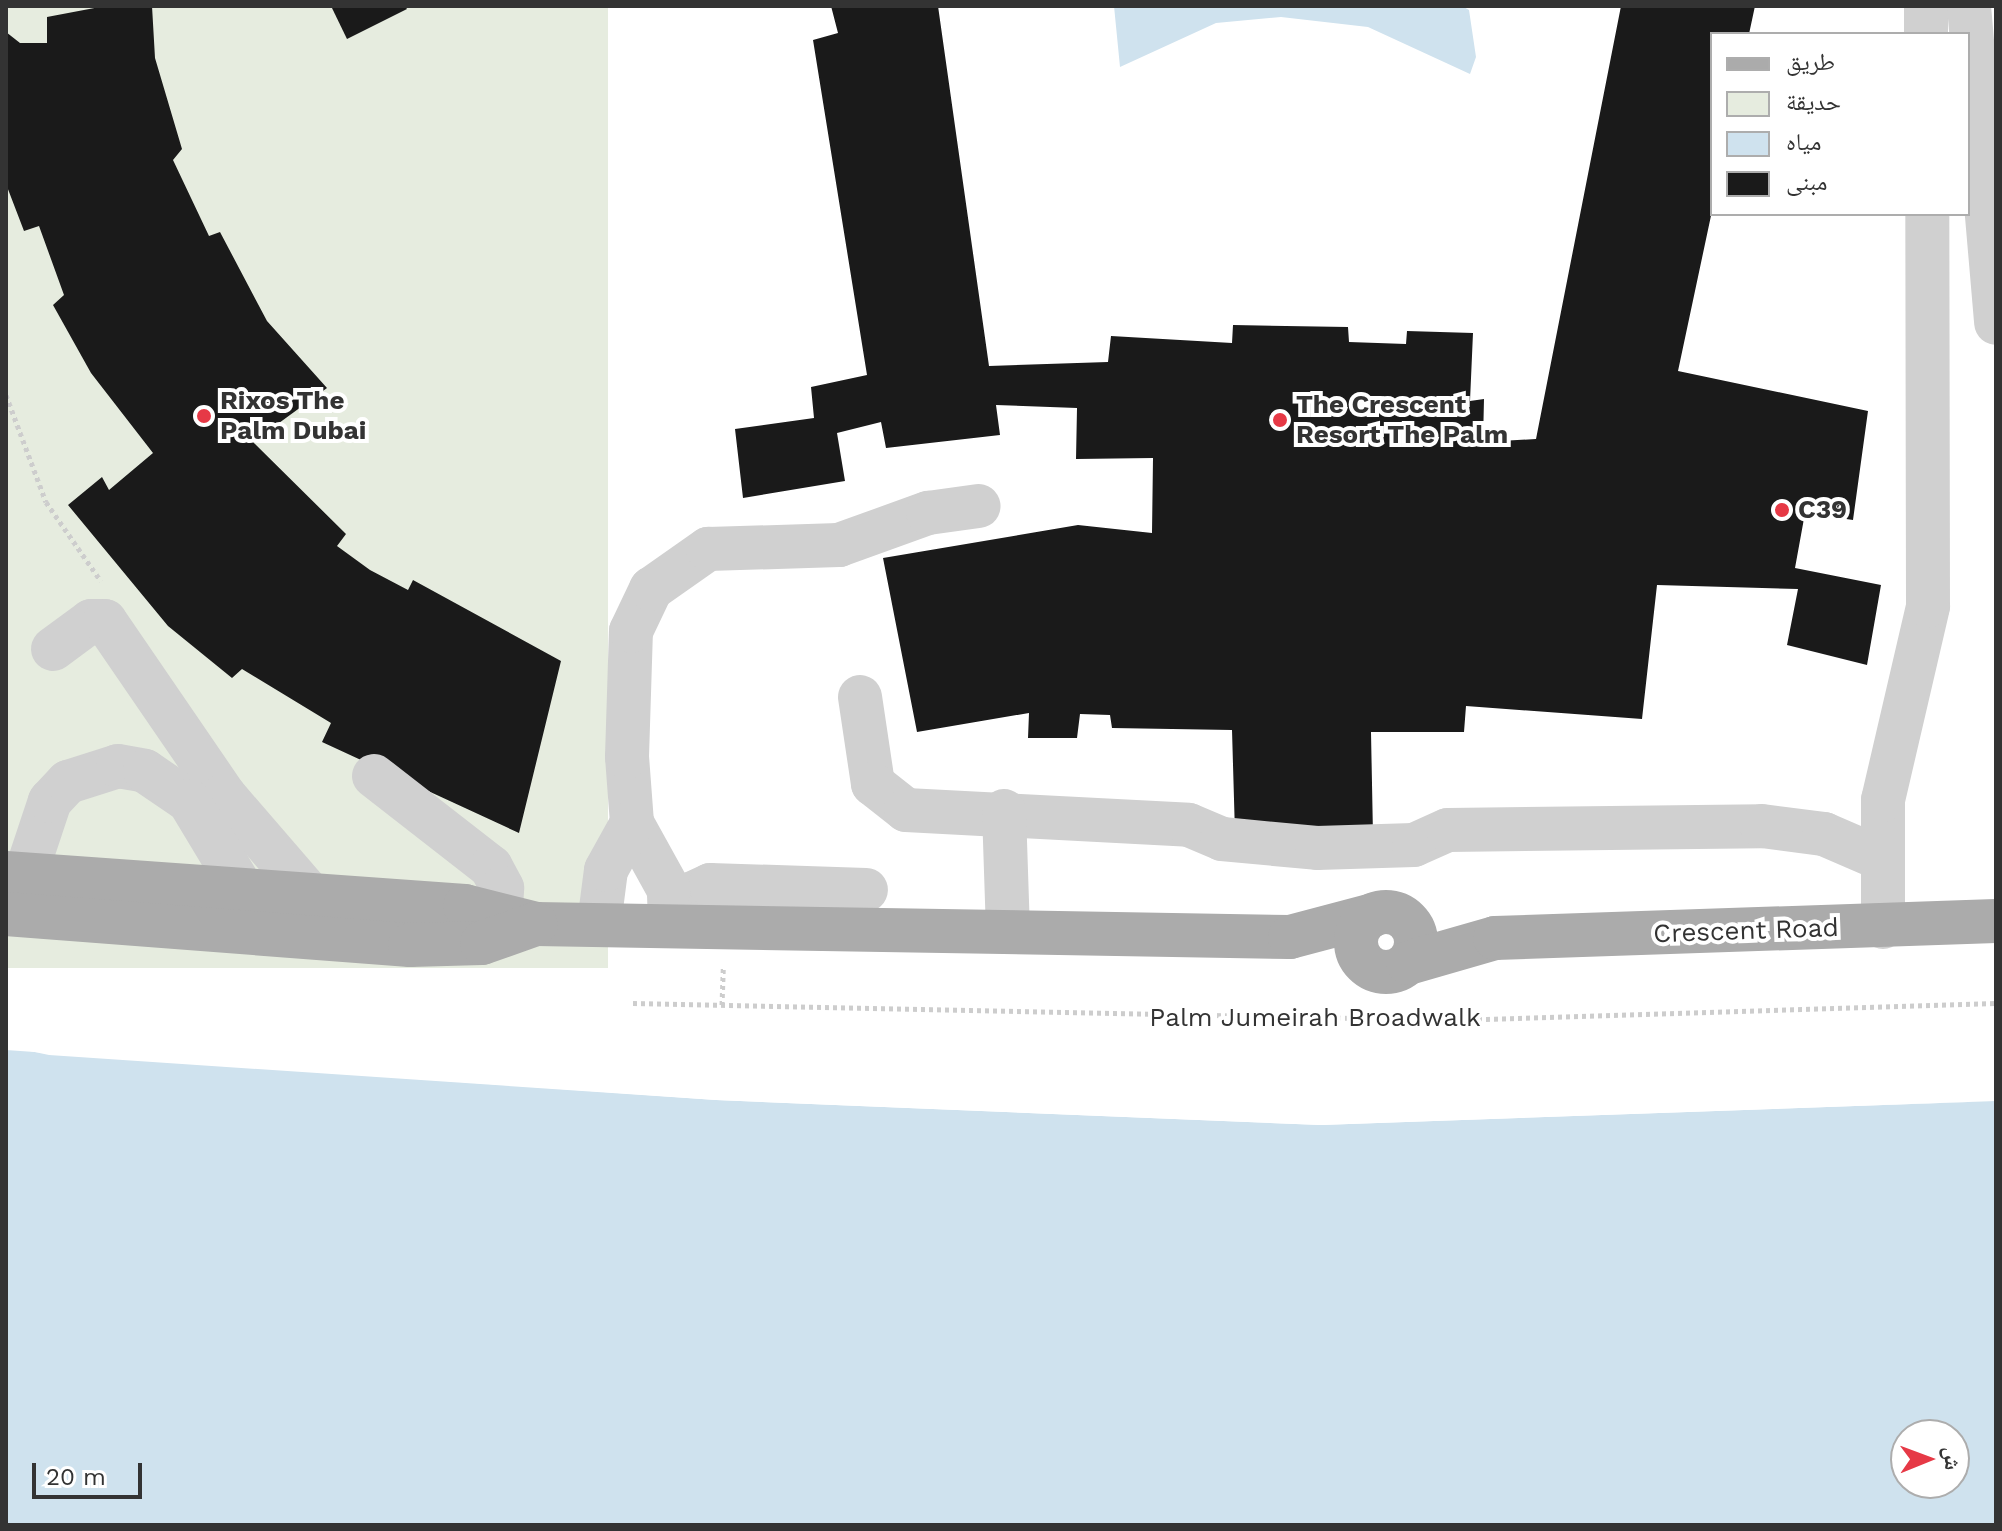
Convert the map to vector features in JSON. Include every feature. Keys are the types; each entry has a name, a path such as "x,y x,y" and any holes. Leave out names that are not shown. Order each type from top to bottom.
{"main road":[{"path":"14,895 245,894 312,897 599,924 673,922 789,906 1008,929 1290,937 1390,918 1495,938"},
{"path":"14,895 410,945 482,943 519,918"},
{"path":"1390,918 1416,937 1408,963"},
{"path":"1365,964 1357,938 1390,918"},
{"name":"Crescent Road","path":"1495,938 1996,921"},
{"path":"1290,937 1392,972 1408,963 1495,938"}],"lane":[{"path":"1926,6 1926,32"},
{"path":"1969,6 1996,323"},
{"path":"1883,927 1882,859 1887,776 1928,606 1927,216"},
{"path":"673,922 669,890 632,823 625,712 631,631 667,572 708,549 839,545 928,513 979,506"},
{"path":"53,649 91,621 105,621 199,762 312,897"},
{"path":"860,697 873,784 886,802 906,810 1004,811 1189,825 1222,839 1317,848 1414,845 1448,830 1777,827 1824,834 1882,859"},
{"path":"14,895 50,801 68,782 118,766 145,771 189,801 245,894"},
{"path":"374,776 491,867 519,918"},
{"path":"1004,811 1008,929"},
{"path":"599,924 606,870 632,823"},
{"path":"789,906 866,890"}],"path":[{"path":"6,395 46,502 101,581 105,621"},
{"name":"Palm Jumeirah Broadwalk","path":"633,1003 1407,1020 1996,1003"}],"green space":[{"path":"6,6 608,6 608,968 6,968"}],"water":[{"path":"1114,6 1462,6 1469,10 1476,57 1470,74 1368,27 1281,17 1216,23 1120,67"},
{"path":"6,1050 716,1100 1321,1125 1996,1101 1996,1525 6,1525"}],"pier":[{"path":"6,1046 716,1096 1321,1121 1996,1101 1321,1125 716,1100 49,1055"}],"building":[{"name":"Rixos The Palm Dubai","path":"105,6 152,6 155,58 182,149 173,160 209,236 220,232 267,321 327,388 253,442 346,534 337,546 370,570 408,590 413,580 561,661 519,833 322,742 331,723 242,669 232,678 168,626 68,505 102,477 109,490 153,453 91,373 53,305 64,295 39,226 24,231 6,184 6,32 20,43 47,43 47,17"},
{"path":"331,6 405,6 407,9 347,39"},
{"name":"The Crescent Resort The Palm","path":"831,6 938,6 989,366 1108,362 1111,336 1232,343 1233,325 1348,327 1349,342 1406,344 1407,331 1473,333 1470,401 1484,399 1483,442 1536,439 1621,6 1755,6 1749,32 1710,32 1711,216 1678,371 1868,411 1853,520 1805,513 1795,568 1881,585 1867,665 1787,645 1798,589 1657,585 1642,719 1466,706 1464,732 1371,732 1373,835 1235,834 1232,730 1112,728 1110,715 1080,714 1077,738 1028,738 1029,713 917,732 883,558 1078,525 1152,533 1153,458 1076,459 1077,408 996,405 1000,435 886,448 881,422 837,433 845,481 743,498 735,429 814,418 811,387 867,375 813,40 838,33"}],"place":[{"name":"Rixos The Palm Dubai","path":"204,416"},
{"name":"The Crescent Resort The Palm","path":"1280,420"},
{"name":"C39","path":"1782,510"}]}
